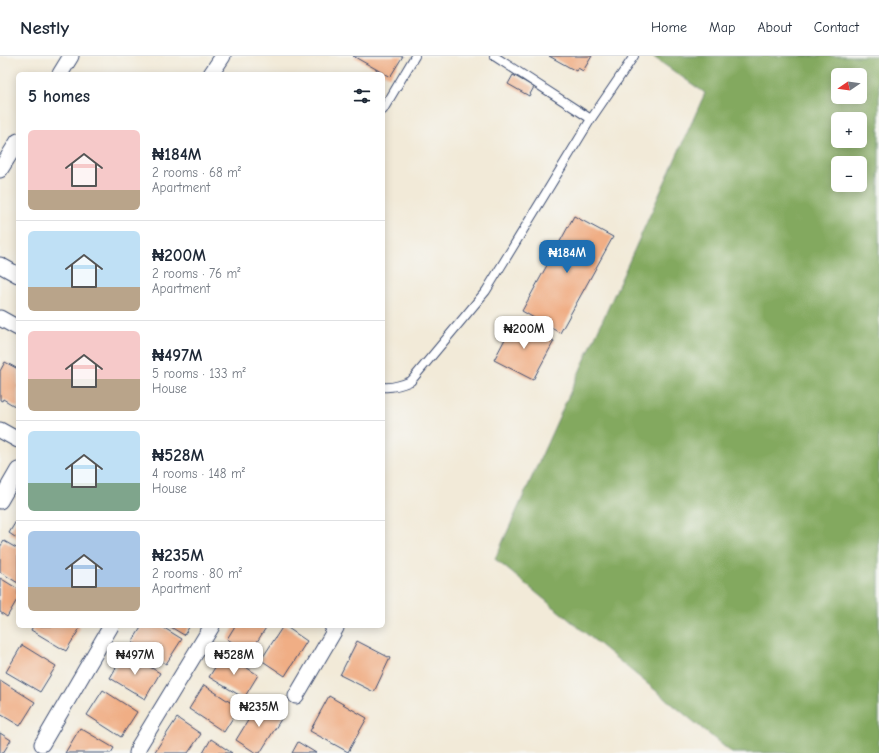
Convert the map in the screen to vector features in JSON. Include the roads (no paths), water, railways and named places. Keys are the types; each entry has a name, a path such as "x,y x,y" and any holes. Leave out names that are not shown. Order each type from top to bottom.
{"street":[{"path":"61,72 71,56"},
{"path":"212,72 222,56"},
{"path":"0,170 16,144"},
{"path":"0,265 16,274"},
{"path":"0,318 16,327"},
{"path":"0,430 16,439"},
{"path":"0,501 16,473"},
{"path":"42,744 109,628"},
{"path":"137,753 139,746 211,628"},
{"path":"296,696 336,628"}],"lane":[{"path":"385,107 416,56"},
{"path":"494,56 591,119"},
{"path":"385,387 400,386 411,381 486,291 591,119 634,56"}]}
